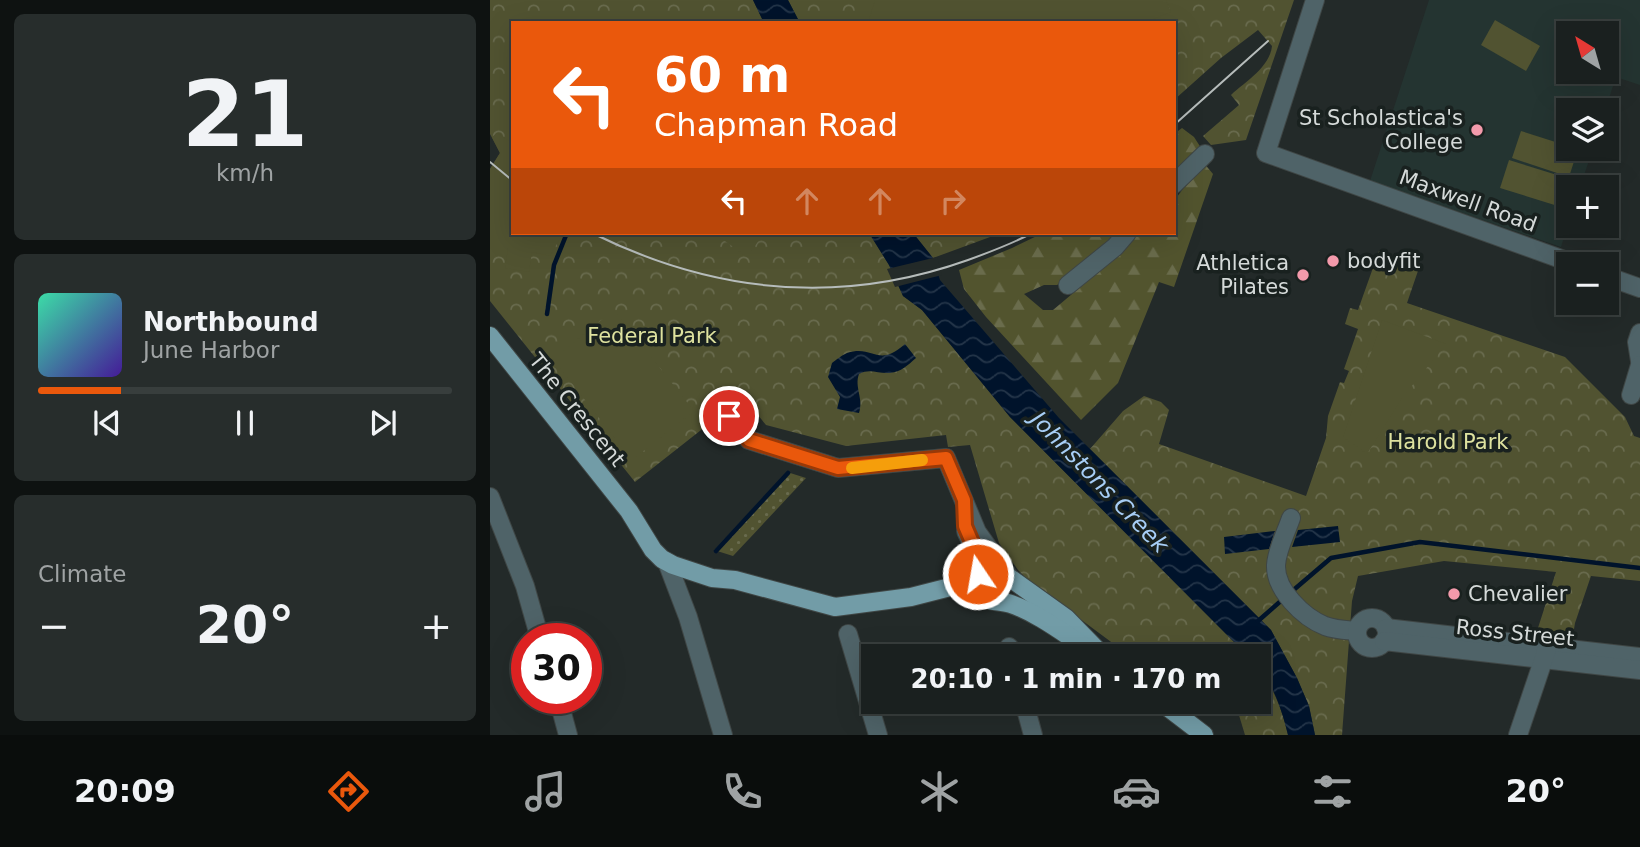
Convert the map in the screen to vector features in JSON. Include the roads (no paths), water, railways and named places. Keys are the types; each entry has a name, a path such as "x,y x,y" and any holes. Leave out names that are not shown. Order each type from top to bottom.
{"main road":[{"name":"The Crescent","path":"490,336 629,511 653,550 667,562 712,578 735,580"},
{"name":"The Crescent","path":"629,511 676,554 735,580 832,607 911,597 958,585 977,575"},
{"path":"992,568 1007,575 1010,584 1008,593 1002,600 986,600 978,593 975,584 977,575 984,569 992,568"},
{"name":"The Crescent","path":"1007,575 1066,618 1090,644"},
{"name":"The Crescent","path":"911,597 959,597 1008,603 1032,614 1081,644"},
{"path":"1177,714 1204,735"}],"street":[{"name":"Maxwell Road","path":"1315,0 1266,153 1556,257"},
{"path":"1176,182 1205,154"},
{"path":"1068,285 1115,247 1125,235"},
{"path":"1619,281 1640,288"},
{"path":"1631,395 1640,363 1637,342 1640,333"},
{"path":"729,416 749,440 838,468 946,458 977,532 1007,575"},
{"path":"490,498 535,623"},
{"path":"964,500 965,526 977,554 977,575"},
{"name":"Ross Street","path":"1291,518 1277,562 1277,573 1288,594 1307,614 1322,624 1357,631 1361,623 1372,619 1380,621 1385,635 1545,653 1640,670"},
{"path":"667,562 688,617 723,735"},
{"path":"688,617 691,588 696,582 712,578"},
{"path":"848,634 878,735"},
{"path":"1518,735 1545,653"},
{"name":"Ross Street","path":"1545,653 1640,657"},
{"path":"562,714 568,735"},
{"path":"1027,714 1033,735"}],"water":[{"path":"753,0 788,0 799,21 763,21"},
{"name":"Johnstons Creek","path":"870,235 915,235 933,258 940,280 1059,418 1271,630 1309,706 1315,735 1288,735 1271,687 1271,644 1236,644 1010,417 922,310 903,296 889,265"},
{"path":"905,344 916,358 904,368 890,373 870,371 859,374 859,413 837,409 840,397 828,377 832,363 845,354 856,351 888,355"},
{"path":"1338,526 1340,542 1292,547 1298,530"},
{"path":"1275,531 1269,549 1225,554 1224,537"}],"waterway":[{"path":"547,314 554,265 566,235"},
{"path":"716,551 788,473"},
{"path":"1290,593 1331,558 1420,542 1640,568"},
{"path":"1258,621 1283,599"}],"tram line":[{"path":"1176,123 1268,41"},
{"path":"490,162 511,179"},
{"path":"596,235 638,254 731,280 778,287 825,288 872,284 920,275 968,260 1028,235"}],"place":[{"name":"St Scholastica's College","path":"1477,130"},
{"name":"bodyfit","path":"1333,261"},
{"name":"Athletica Pilates","path":"1303,275"},
{"name":"Chevalier","path":"1454,594"}],"park label":[{"name":"Federal Park","path":"652,336"},
{"name":"Harold Park","path":"1448,442"}]}
